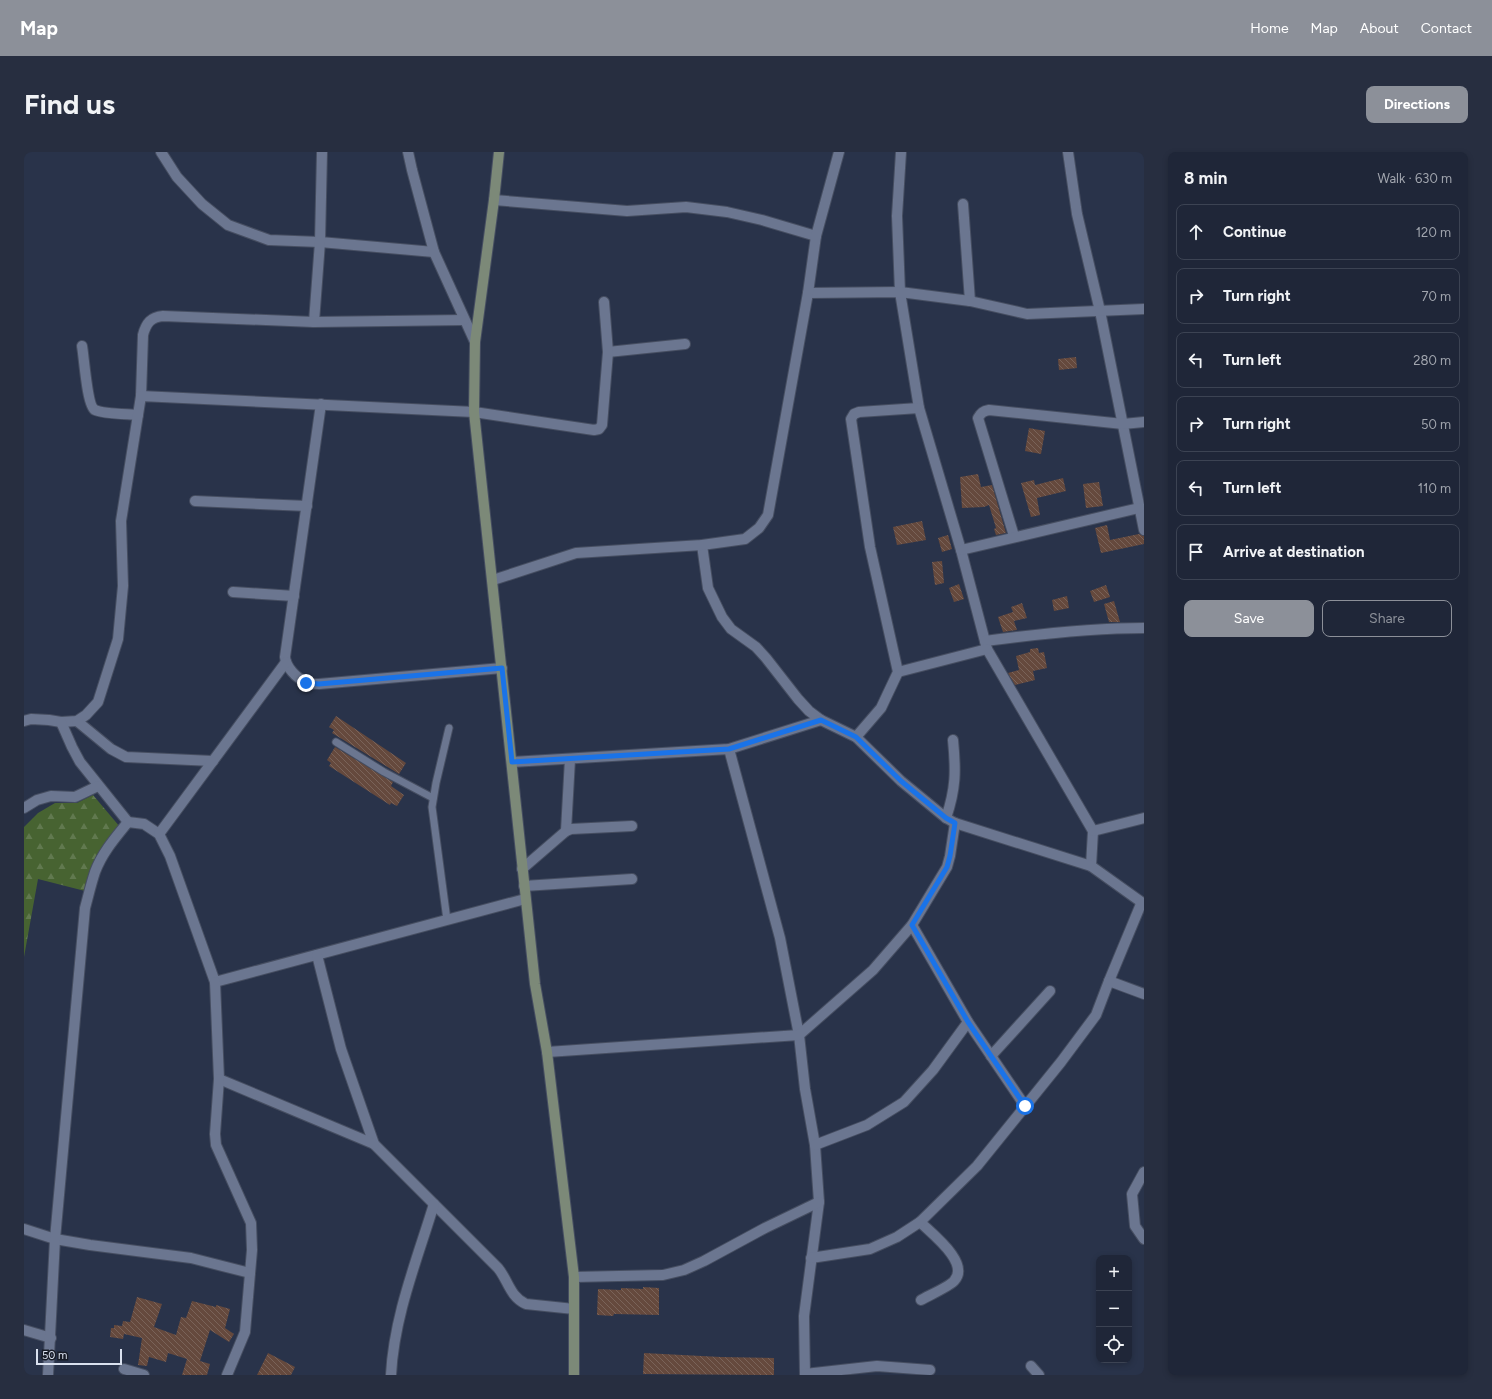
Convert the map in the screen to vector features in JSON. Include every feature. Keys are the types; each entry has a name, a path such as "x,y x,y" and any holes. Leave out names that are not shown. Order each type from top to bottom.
{"street":[{"path":"161,152 177,177 202,204 228,225 270,240 320,242 434,252"},
{"path":"314,322 320,242 322,152"},
{"path":"408,152 434,252 475,342"},
{"path":"498,152 494,200 475,342 474,412 493,580 525,899 574,1277 574,1375"},
{"path":"493,580 576,553 702,545 745,538 759,528 768,515 808,293 816,236 839,152"},
{"path":"901,152 897,216 900,292 919,408 961,550 986,645 1093,831 1091,866"},
{"path":"1068,152 1077,214 1100,311 1138,508 1144,530"},
{"path":"494,200 627,211 686,207 727,212 762,220 816,236"},
{"path":"963,204 970,301"},
{"path":"808,293 900,292 970,301 1027,314 1144,309"},
{"path":"142,396 474,412 594,430 599,429 602,425 608,352 604,302"},
{"path":"24,721 31,719 61,722 76,721 86,715 98,702 118,639 123,586 121,521 142,396 143,335 146,325 155,317 164,316 314,322 464,320"},
{"path":"608,352 685,344"},
{"path":"82,346 90,405 92,408 100,411 138,415"},
{"path":"321,404 285,657 290,669 306,683 319,684 502,668"},
{"path":"856,737 881,708 898,672 870,547 851,419 854,414 859,412 919,408"},
{"path":"1014,536 978,418 980,414 989,410 1123,424 1144,422"},
{"path":"195,501 307,506"},
{"path":"961,550 1014,536 1138,508"},
{"path":"702,545 708,588 722,617 732,629 756,647 809,711 821,720 856,737 901,781 946,818 955,823 1091,866 1143,904 1109,981 1096,1015 1061,1062 977,1166 920,1222 897,1238 870,1250 811,1258"},
{"path":"233,592 294,596"},
{"path":"898,672 986,645 1041,633 1144,628"},
{"path":"159,834 286,662"},
{"path":"512,762 729,749 821,720"},
{"path":"76,721 111,750 126,757 213,761"},
{"path":"61,722 80,762 128,822 144,824 159,834 170,856 215,982 219,1079 215,1134 216,1144 251,1223 252,1250 245,1332 227,1375"},
{"path":"946,818 953,798 956,770 953,740"},
{"path":"729,749 780,938 799,1035 805,1089 815,1145 819,1202 804,1316 805,1374 877,1366 930,1370"},
{"path":"566,831 570,759"},
{"path":"24,808 37,800 51,796 75,797 98,786"},
{"path":"1093,831 1144,818"},
{"path":"48,1375 55,1239 85,908 95,872 103,855 112,841 128,822"},
{"path":"546,1052 799,1035 873,970 912,925 947,867 955,823"},
{"path":"522,869 566,831 571,829 632,826"},
{"path":"524,886 632,879"},
{"path":"215,982 525,899"},
{"path":"912,925 968,1022 1025,1106"},
{"path":"317,955 341,1049 374,1144"},
{"path":"1109,981 1144,994"},
{"path":"991,1056 1050,991"},
{"path":"815,1145 867,1125 904,1102 933,1070 968,1022"},
{"path":"219,1079 374,1144 498,1268 505,1276 514,1296 519,1301 526,1304 574,1309"},
{"path":"1144,1172 1132,1194 1135,1226 1144,1239"},
{"path":"574,1277 663,1275 684,1270 819,1202"},
{"path":"391,1375 392,1354 398,1323 434,1204"},
{"path":"920,1222 954,1256 958,1264 958,1272 954,1281 921,1300"},
{"path":"24,1229 55,1239 90,1246 191,1258 250,1273"},
{"path":"24,1330 51,1338"},
{"path":"1031,1366 1039,1375"},
{"path":"124,1369 144,1375"}],"lane":[{"path":"448,920 432,807 449,728"},
{"path":"336,742 384,772 433,798"}],"green space":[{"path":"93,795 120,827 85,891 38,879 24,957 24,827 38,813 55,803 77,803"}],"building":[{"path":"1076,357 1077,368 1059,370 1058,359"},
{"path":"1029,428 1045,431 1041,454 1025,451"},
{"path":"978,474 981,487 992,485 1006,533 996,535 994,529 996,528 989,505 984,507 962,508 960,477"},
{"path":"1063,478 1066,491 1037,498 1040,515 1031,517 1021,483 1034,480 1035,485"},
{"path":"1099,482 1103,506 1086,508 1083,484"},
{"path":"922,521 926,540 897,545 893,527"},
{"path":"1107,525 1110,540 1139,534 1144,536 1144,544 1101,553 1095,528"},
{"path":"948,535 952,549 942,552 938,538"},
{"path":"942,561 944,583 935,585 932,562"},
{"path":"959,584 964,599 954,602 949,588"},
{"path":"1106,585 1110,597 1094,602 1090,591"},
{"path":"1067,596 1069,608 1054,611 1052,600"},
{"path":"1114,601 1120,622 1109,622 1104,604"},
{"path":"1022,603 1027,618 1014,621 1017,630 1003,632 998,617 1013,612 1011,607"},
{"path":"1038,648 1039,653 1044,652 1047,668 1033,671 1035,680 1015,685 1008,673 1019,670 1016,656 1030,652 1030,649"},
{"path":"336,716 406,763 399,774 332,733 334,730 329,727"},
{"path":"335,747 393,782 391,786 404,795 397,806 391,803 390,805 329,766 331,763 327,760"},
{"path":"643,1287 659,1288 659,1315 597,1315 598,1289 621,1290 621,1288 643,1289"},
{"path":"137,1297 162,1304 154,1327 176,1335 181,1317 186,1318 192,1301 230,1309 225,1328 234,1334 229,1342 210,1330 200,1361 210,1364 207,1375 182,1375 187,1359 168,1353 166,1362 149,1357 147,1366 138,1365 142,1338 124,1334 123,1339 110,1337 111,1328 114,1328 114,1325 122,1326 123,1321 130,1322"},
{"path":"268,1353 295,1367 291,1375 257,1375"},
{"path":"644,1353 774,1358 774,1375 643,1374"}],"route":[{"path":"306,683 319,684 502,668 512,762 729,749 821,720 856,737 901,781 946,818 955,823 947,867 912,925 968,1022 1025,1106"}]}
